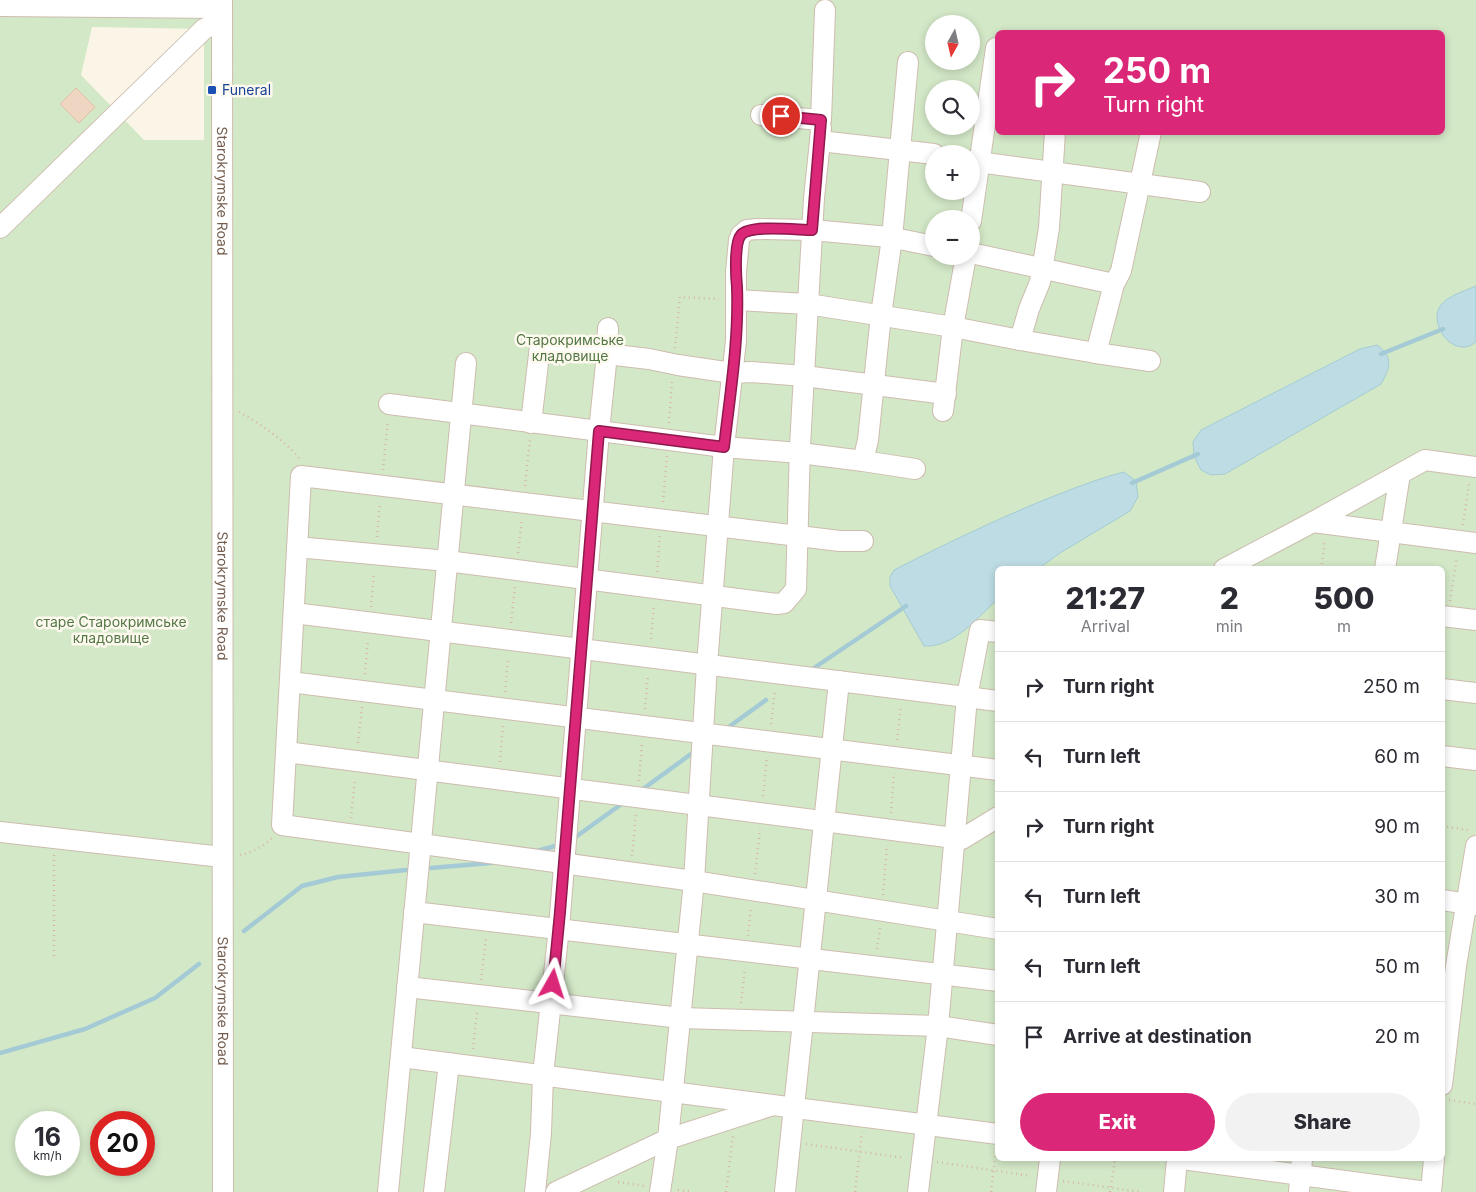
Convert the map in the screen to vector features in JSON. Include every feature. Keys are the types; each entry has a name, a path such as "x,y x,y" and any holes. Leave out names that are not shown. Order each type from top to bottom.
{"street":[{"path":"0,6 222,9"},
{"path":"0,228 204,29 222,9"},
{"name":"Starokrymske Road","path":"222,9 223,1192"},
{"path":"297,547 447,561 777,604 784,603 796,588 800,453 814,198 820,141 825,10"},
{"path":"978,145 995,53"},
{"path":"863,462 868,440 881,315 892,238 908,62"},
{"path":"762,115 821,120"},
{"path":"1020,340 1029,308 1040,282 1049,228 1055,135"},
{"path":"1096,353 1114,284 1120,271 1150,135"},
{"path":"820,141 925,153"},
{"path":"980,163 1200,192"},
{"path":"661,1190 681,1018 694,881 707,665 714,595 724,447 736,341 738,240 747,230 812,230 892,238 925,244"},
{"path":"980,255 1114,284"},
{"path":"531,422 540,346 640,357 732,373 752,372 804,376 874,384 945,403 953,327 964,265"},
{"path":"737,300 808,304 1150,361"},
{"path":"536,1192 544,1075 559,928 608,328"},
{"path":"388,1192 466,363"},
{"path":"389,404 724,447 800,453 915,469"},
{"path":"1235,566 1253,561 1425,460 1476,467"},
{"path":"1385,566 1400,474"},
{"path":"863,541 840,541 301,476 282,825 694,881 995,929"},
{"path":"1320,523 1476,543"},
{"path":"294,613 995,701"},
{"path":"1445,616 1476,620"},
{"path":"918,1192 938,1026 967,697 980,630 995,632"},
{"path":"785,1192 791,1141 785,1105 803,1021 839,681"},
{"path":"290,682 995,770"},
{"path":"1445,689 1476,693"},
{"path":"286,752 962,839 995,819"},
{"path":"1445,756 1476,760"},
{"path":"0,832 222,857"},
{"path":"1445,1060 1456,966 1471,904 1476,846"},
{"path":"1445,900 1471,904"},
{"path":"414,912 995,981"},
{"path":"407,987 681,1018 938,1026 995,1035"},
{"path":"401,1057 926,1124 995,1141"},
{"path":"434,1192 449,1063"},
{"path":"556,1192 668,1139 736,1117 785,1105"},
{"path":"1174,1192 1177,1161"},
{"path":"1197,1161 1429,1192 1434,1161"}],"path":[{"path":"631,873 680,297 737,300"},
{"path":"222,403 258,422 293,451 315,477"},
{"path":"498,779 531,422"},
{"path":"1320,523 1321,566"},
{"path":"739,1019 776,673"},
{"path":"222,857 246,854 267,843 282,825"},
{"path":"1445,826 1476,831"},
{"path":"54,838 54,956"},
{"path":"1445,1100 1476,1104"},
{"path":"855,1192 864,1116"},
{"path":"726,1192 736,1117"},
{"path":"791,1141 1048,1176 1141,1192"},
{"path":"991,1192 995,1160"},
{"path":"1110,1192 1115,1161"},
{"path":"615,1182 661,1190 692,1192"}],"green space":[{"name":"Старокримське кладовище","path":"222,0 1476,0 1476,1192 0,1192 0,6","holes":["92,27 204,29 204,140 144,140 81,75"]}],"water":[{"path":"1476,286 1476,342 1466,347 1458,346 1446,339 1441,332 1437,318 1438,311 1441,305 1448,299"},
{"path":"1377,345 1386,354 1389,363 1387,373 1381,384 1225,474 1211,475 1201,470 1194,456 1193,442 1201,430 1360,349"},
{"path":"1124,472 1136,481 1138,497 1130,511 1060,553 1042,566 995,566 995,602 955,637 935,645 924,646 890,586 890,577 894,570 1025,508 1103,478"}],"building":[{"path":"76,88 95,107 79,123 60,104"}],"waterway":[{"path":"1381,354 1443,329"},
{"path":"1132,483 1198,454"},
{"path":"811,670 906,606"},
{"path":"730,726 766,700"},
{"path":"643,789 691,754"},
{"path":"577,836 623,803"},
{"path":"537,851 555,846"},
{"path":"430,868 491,863"},
{"path":"244,931 302,886 338,877 406,870"},
{"path":"0,1053 85,1029 155,998 199,964"}],"place":[{"name":"Funeral","path":"212,90"}],"route":[{"path":"553,984 599,431 724,447 737,327 736,272 738,240 747,230 812,230 821,120 781,116"}],"park label":[{"name":"старе Старокримське кладовище","path":"111,630"}]}
